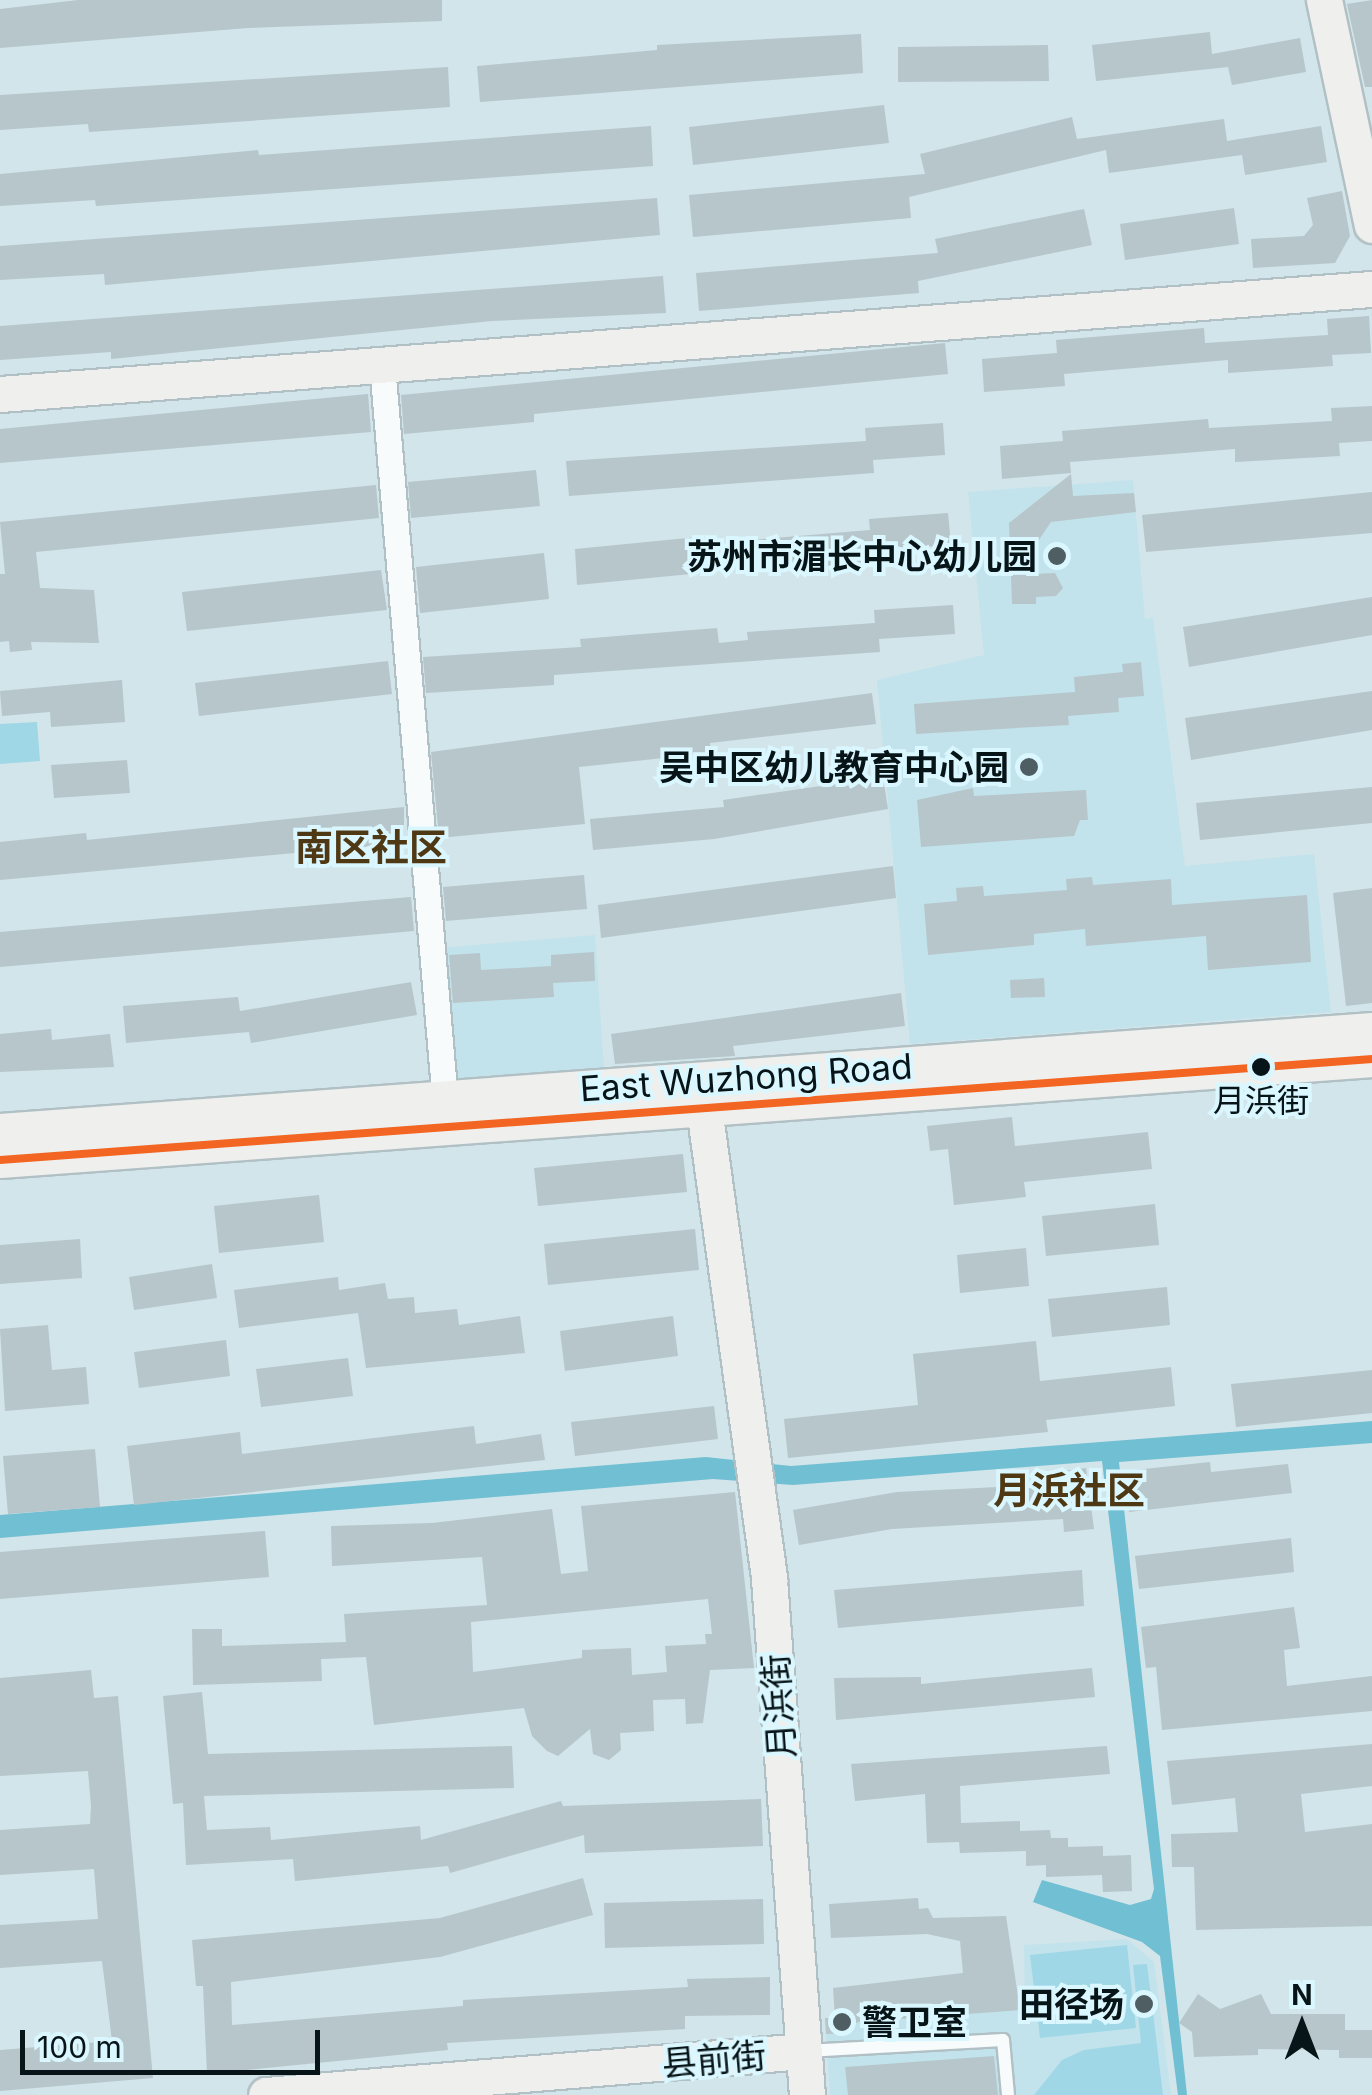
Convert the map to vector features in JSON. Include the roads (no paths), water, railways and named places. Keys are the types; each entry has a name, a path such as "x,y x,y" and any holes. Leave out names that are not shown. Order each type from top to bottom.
{"street":[{"path":"1324,0 1372,226"},
{"path":"0,394 1372,289"},
{"path":"382,364 445,1101"},
{"name":"East Wuzhong Road","path":"0,1160 1372,1030"},
{"name":"East Wuzhong Road","path":"0,1131 445,1101 702,1095 1372,1059"},
{"name":"月浜街","path":"702,1095 769,1580 807,2095"},
{"name":"县前街","path":"266,2095 803,2051"}],"lane":[{"path":"803,2051 1003,2040 1008,2095"}],"place":[{"name":"苏州市湄长中心幼儿园","path":"1057,556"},
{"name":"吴中区幼儿教育中心园","path":"1029,767"},
{"name":"月浜街","path":"1261,1067"},
{"name":"田径场","path":"1144,2004"},
{"name":"警卫室","path":"842,2022"}],"district":[{"name":"南区社区","path":"371,848"},
{"name":"月浜社区","path":"1069,1491"}]}
